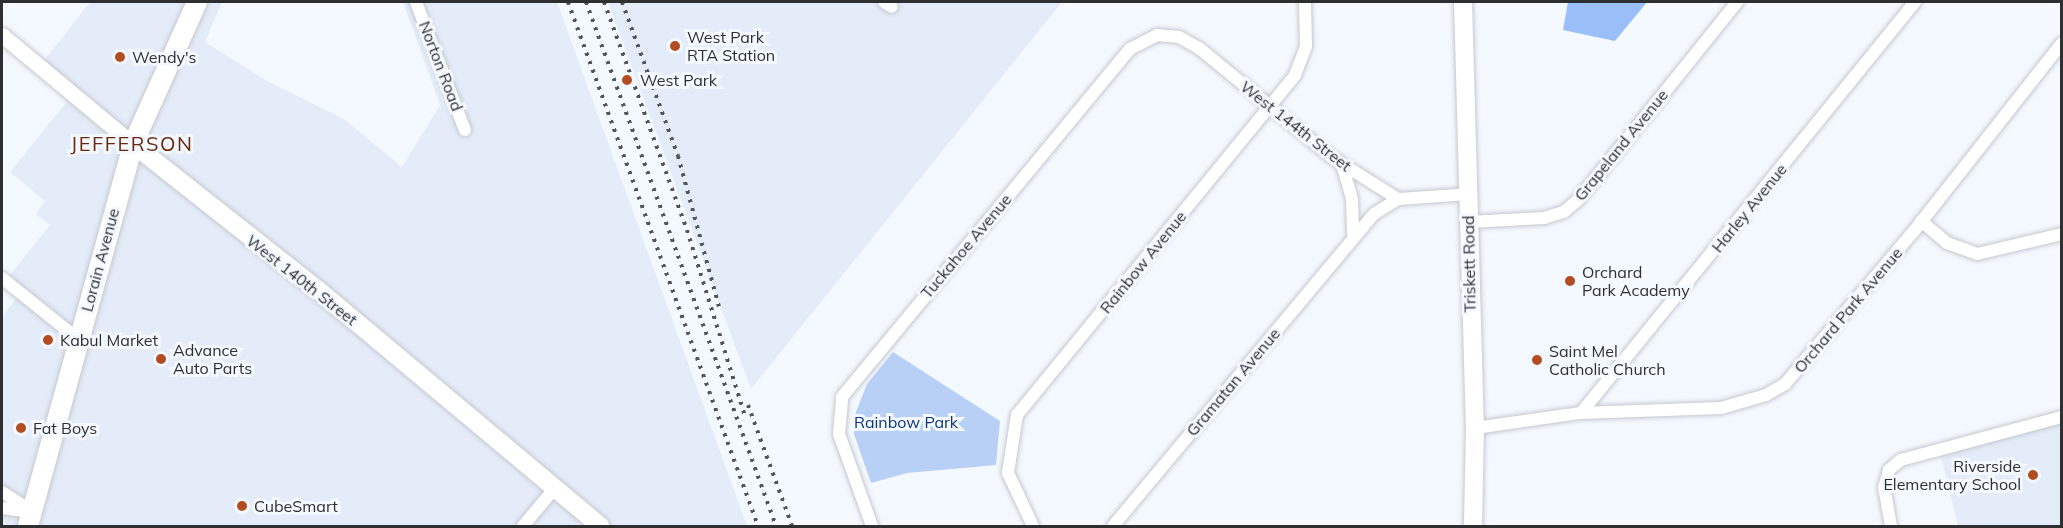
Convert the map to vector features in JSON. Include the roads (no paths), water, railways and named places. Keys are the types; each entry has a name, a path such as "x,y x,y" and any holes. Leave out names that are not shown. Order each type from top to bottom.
{"main road":[{"name":"Lorain Avenue","path":"30,519 133,144 197,2"},
{"name":"Triskett Road","path":"1463,2 1475,428 1473,526"},
{"name":"West 140th Street","path":"133,144 318,290 600,526"}],"street":[{"name":"Norton Road","path":"416,2 465,130"},
{"name":"Rainbow Avenue","path":"1033,526 1008,473 1017,415 1295,75 1306,46 1305,2"},
{"name":"Grapeland Avenue","path":"1468,222 1544,218 1564,212 1578,200 1737,2"},
{"name":"Harley Avenue","path":"1581,413 1915,2"},
{"name":"West 140th Street","path":"2,35 133,144"},
{"name":"Tuckahoe Avenue","path":"872,526 839,434 842,397 1130,49 1157,35 1179,38 1198,48"},
{"name":"Orchard Park Avenue","path":"1475,428 1581,413 1720,408 1766,395 1806,363 2061,43"},
{"name":"West 144th Street","path":"1198,48 1342,164 1398,199"},
{"path":"1342,164 1352,200 1353,237"},
{"name":"Gramatan Avenue","path":"1113,526 1374,214 1398,199 1468,194"},
{"path":"1921,221 1947,243 1977,254 2061,234"},
{"path":"2,278 78,340"},
{"path":"1891,526 1884,488 1889,470 1901,460 2061,417"},
{"path":"523,526 554,489"},
{"path":"2,492 30,519"},
{"path":"2,508 30,519"}],"railway":[{"path":"568,2 758,526"},
{"path":"586,2 776,526"},
{"path":"604,2 687,230 745,416"},
{"path":"622,2 678,156 719,307"},
{"path":"748,405 792,526"}],"place":[{"name":"West Park RTA Station","path":"675,46"},
{"name":"Wendy's","path":"120,57"},
{"name":"West Park","path":"627,80"},
{"name":"Orchard Park Academy","path":"1570,281"},
{"name":"Kabul Market","path":"48,340"},
{"name":"Advance Auto Parts","path":"161,359"},
{"name":"Saint Mel Catholic Church","path":"1537,360"},
{"name":"Fat Boys","path":"21,428"},
{"name":"Riverside Elementary School","path":"2033,475"},
{"name":"CubeSmart","path":"242,506"}],"district":[{"name":"JEFFERSON","path":"132,143"}],"park label":[{"name":"Rainbow Park","path":"906,422"}]}
